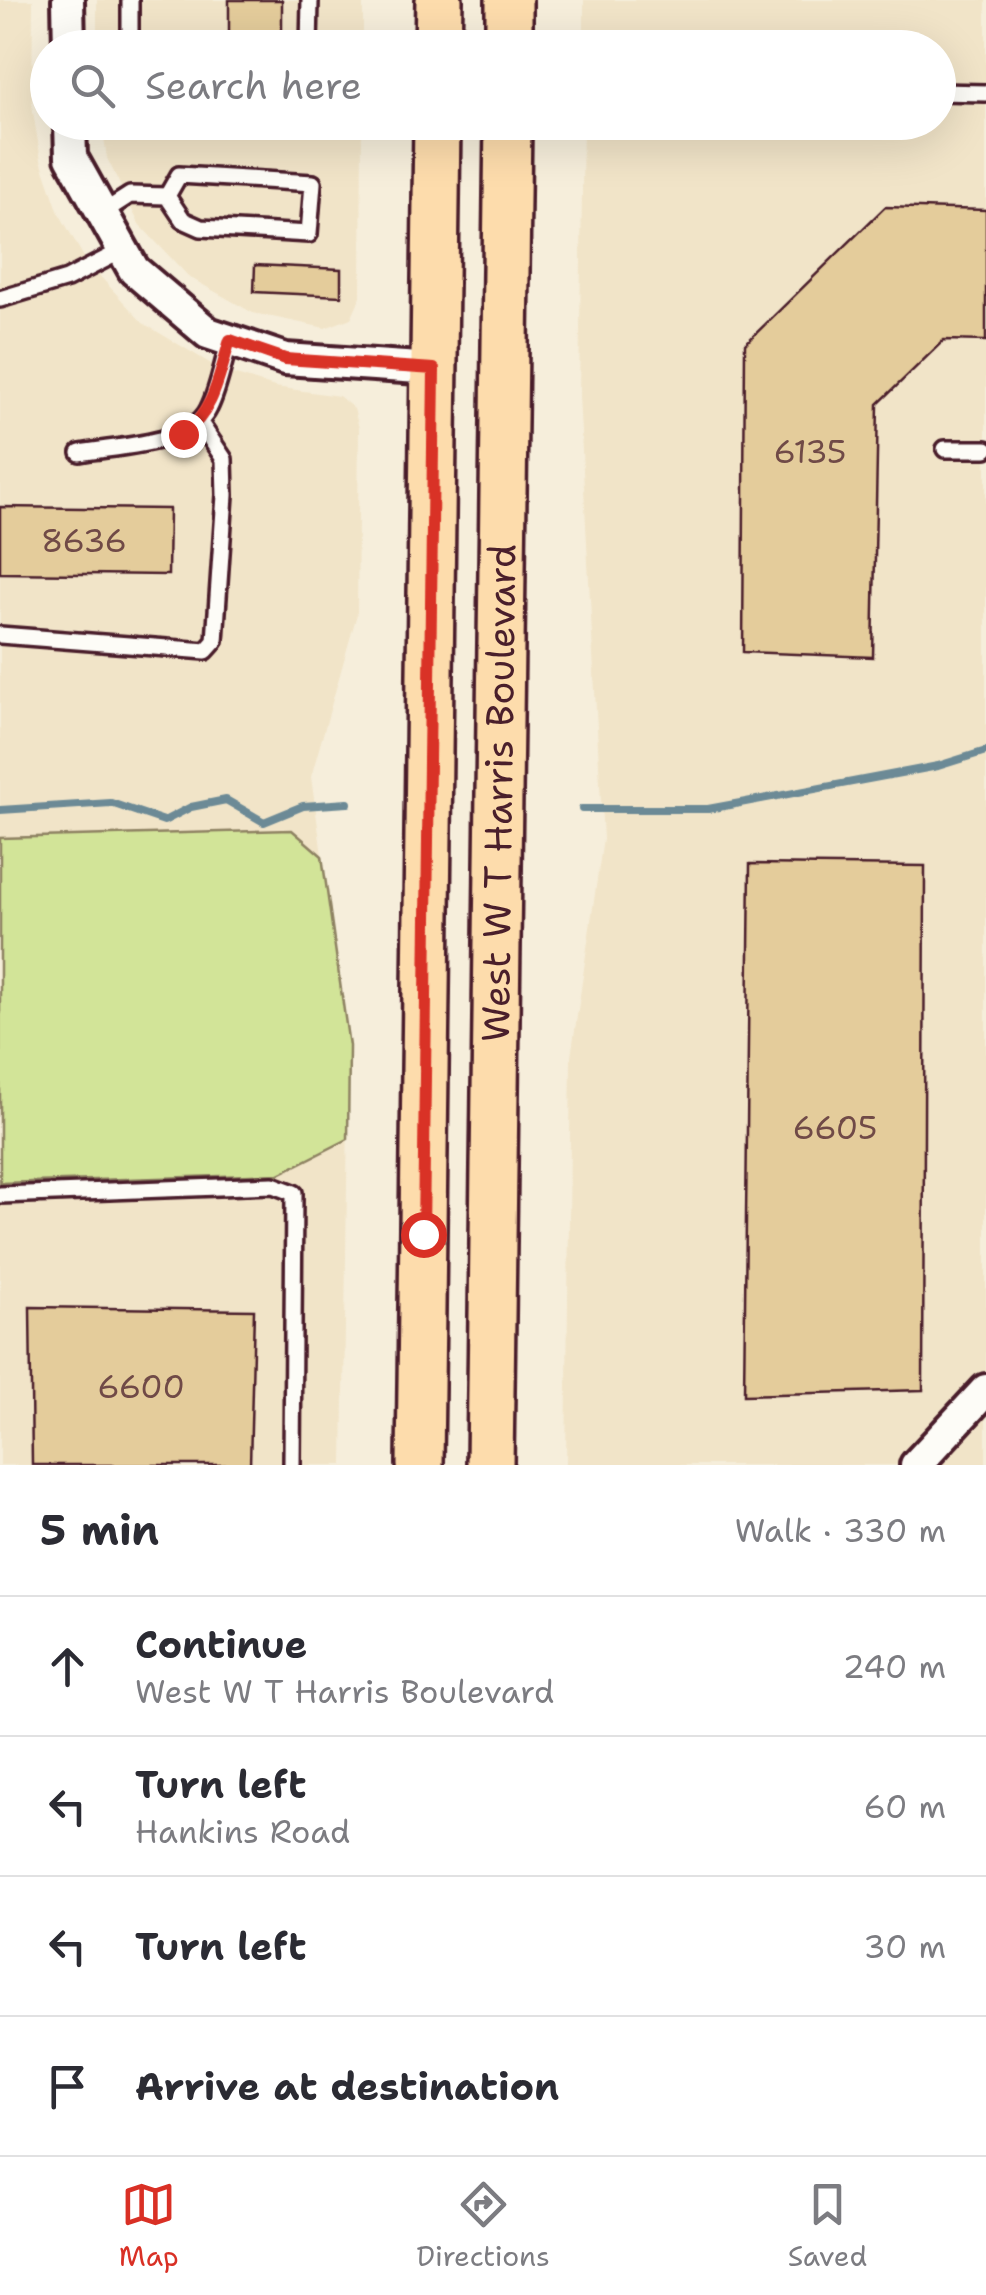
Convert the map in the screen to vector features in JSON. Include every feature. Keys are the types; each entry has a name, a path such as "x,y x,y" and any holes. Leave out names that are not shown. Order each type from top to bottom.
{"main road":[{"path":"438,30 439,0"},
{"path":"508,30 509,0"},
{"name":"West W T Harris Boulevard","path":"420,1465 437,140"},
{"name":"West W T Harris Boulevard","path":"490,1465 508,140"}],"street":[{"path":"68,0 69,30"},
{"path":"71,140 71,157 134,270 208,333 285,359 434,369"},
{"path":"916,1465 986,1390"}],"lane":[{"path":"130,0 130,30"},
{"path":"309,30 310,0"},
{"path":"956,92 986,93"},
{"path":"179,175 313,183 309,234 201,228 183,220 167,196 179,175"},
{"path":"102,212 130,195 167,196"},
{"path":"0,299 67,278 123,250"},
{"path":"80,453 183,434 200,422 209,408 230,340"},
{"path":"0,634 206,651 214,641 225,495 224,458 200,422"},
{"path":"945,449 986,449"},
{"path":"0,1195 273,1185 294,1194 292,1465"}],"shaded area":[{"path":"0,0 33,0 30,140 38,140 59,213 86,261 143,323 223,371 275,387 339,396 354,409 359,428 357,614 311,777 349,1046 343,1465 0,1465"},
{"path":"97,0 363,0 363,30 97,30"},
{"path":"584,0 986,0 986,1465 566,1465 571,1057 603,839 579,396 583,140 956,140 956,30 584,30"},
{"path":"104,140 362,140 361,296 351,318 325,328 253,313 189,277 139,224 107,158"}],"green space":[{"path":"292,830 322,856 349,1046 348,1139 279,1174 0,1183 0,838"}],"building":[{"path":"229,0 282,0 282,30 229,30"},
{"path":"885,207 986,210 986,341 944,340 878,404 873,657 743,652 745,344"},
{"path":"255,265 341,269 341,296 254,292"},
{"path":"0,507 169,509 168,575 0,573"},
{"path":"750,864 925,866 923,1390 744,1395"},
{"path":"30,1307 254,1310 250,1465 32,1465"}],"waterway":[{"path":"582,809 708,809 938,766 986,751"},
{"path":"0,810 111,803 164,821 191,807 226,800 264,822 303,806 348,803"}],"route":[{"path":"183,434 200,422 209,408 230,340 285,359 434,369 423,1234"}]}
